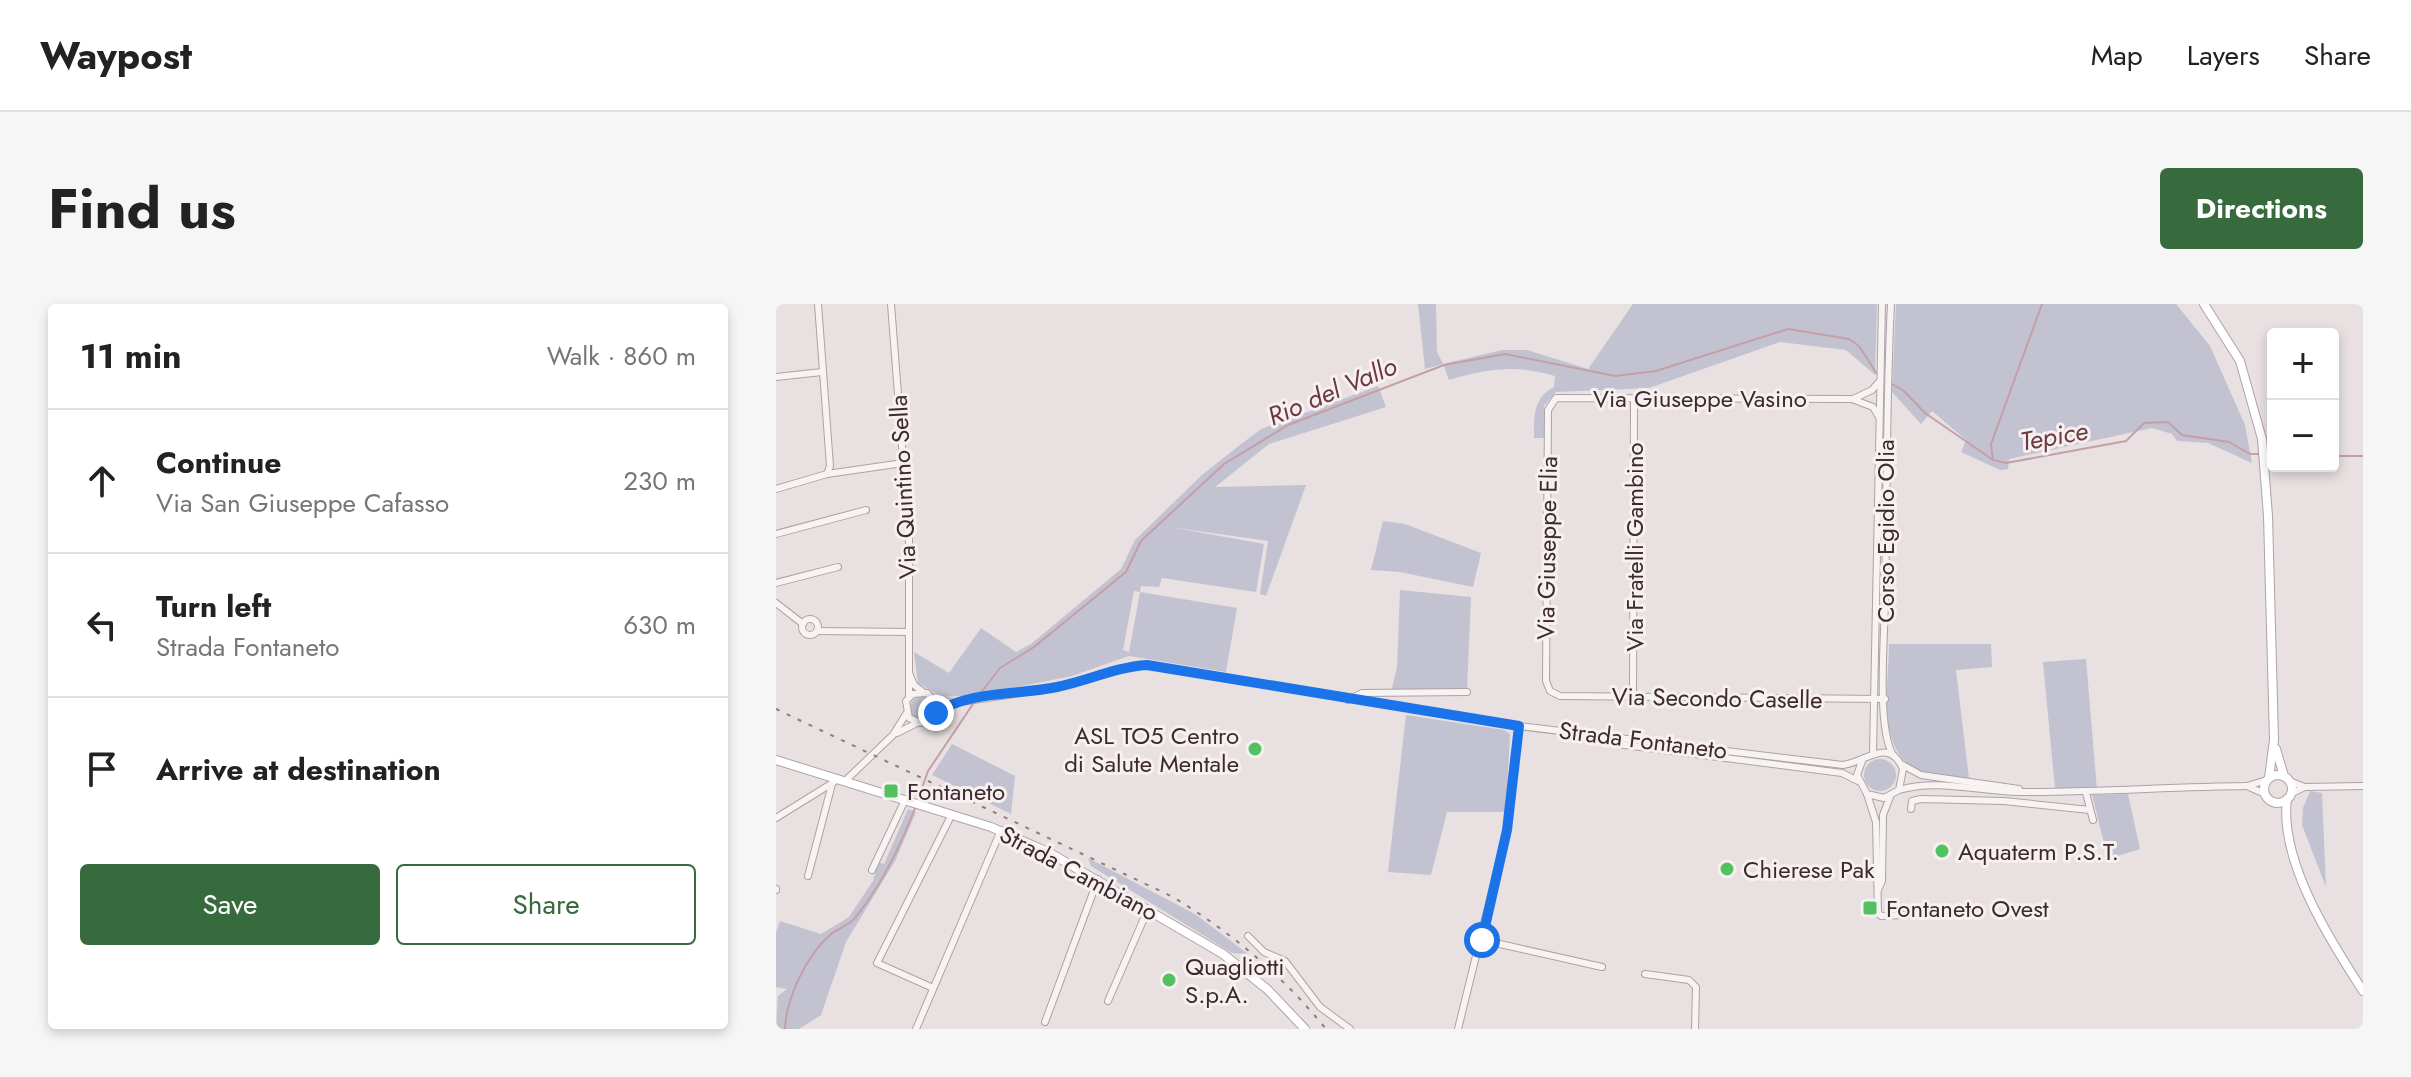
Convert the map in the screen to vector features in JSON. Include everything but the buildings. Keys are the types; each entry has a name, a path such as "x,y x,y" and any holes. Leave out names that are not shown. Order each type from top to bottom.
{"main road":[{"path":"2204,304 2240,361 2262,439 2274,740 2268,798 2291,840 2319,918 2363,991"},
{"path":"2274,740 2286,779 2291,840"},
{"name":"Strada Cambiano","path":"776,760 1001,830 1098,879 1223,954 1267,989 1305,1029"},
{"path":"2268,779 2286,779"},
{"path":"2268,798 2289,797"}],"street":[{"path":"818,304 830,466 827,474"},
{"name":"Via Quintino Sella","path":"891,304 909,536 909,697"},
{"name":"Corso Egidio Olia","path":"1873,753 1882,304"},
{"name":"Corso Egidio Olia","path":"1891,304 1887,388 1885,738 1893,755"},
{"path":"776,377 822,372"},
{"path":"1852,399 1872,390 1879,382"},
{"name":"Via Giuseppe Vasino","path":"1550,404 1556,398 1852,399"},
{"name":"Via Fratelli Gambino","path":"1633,697 1634,398"},
{"path":"1852,399 1873,407 1879,417"},
{"name":"Via Giuseppe Elia","path":"1550,404 1546,681 1550,691"},
{"path":"776,489 827,474 903,463"},
{"path":"776,534 866,510"},
{"path":"776,583 838,567"},
{"path":"776,603 803,624 806,634 817,631 909,632"},
{"path":"803,624 813,619 817,631"},
{"name":"Strada Fontaneto","path":"936,713 953,703 1055,688 1113,670 1147,665 1519,726 1843,765 1862,761"},
{"path":"776,818 838,781 893,735 930,720 936,713 934,699 914,685 908,670"},
{"name":"Via Secondo Caselle","path":"1550,691 1560,696 1885,699"},
{"path":"893,735 906,714 909,697 923,692"},
{"path":"1348,700 1362,693 1467,692"},
{"name":"Strada Fontaneto","path":"934,699 953,703"},
{"path":"906,714 917,723"},
{"path":"1458,1029 1507,830 1519,726"},
{"path":"1592,734 1617,744 1842,773 1858,782 1867,794 1876,822 1876,908 1881,916 1926,914"},
{"path":"1858,782 1862,761 1873,753 1893,755 1921,775 2035,792"},
{"path":"1899,790 1904,776 1901,763"},
{"path":"1876,893 1882,879 1883,815 1890,797 1899,790 1919,785 2086,793 2247,786 2268,779"},
{"path":"2286,779 2305,787 2363,786"},
{"path":"808,876 838,781"},
{"path":"2247,786 2268,798"},
{"path":"2289,797 2305,787"},
{"path":"2086,793 2093,820"},
{"path":"1867,794 1878,798 1890,797"},
{"path":"1911,809 1912,801 1921,799 2004,801 2090,810"},
{"path":"872,870 907,800"},
{"path":"933,988 877,963 952,814"},
{"path":"916,1029 1001,830"},
{"path":"1045,1022 1098,879"},
{"path":"1108,1001 1149,908"},
{"path":"1248,936 1257,947 1285,961 1320,1007 1350,1029"},
{"path":"1482,940 1602,967"},
{"path":"1645,974 1689,980 1696,987 1695,1029"}],"shaded area":[{"path":"1418,304 1436,304 1437,352 1443,364 1425,369"},
{"path":"1633,304 1877,304 1875,375 1846,350 1780,342 1649,388 1556,392 1544,406 1544,438 1534,438 1535,415 1538,402 1554,387 1555,376 1502,369 1449,380 1443,364 1502,350 1527,350 1588,369"},
{"path":"1896,304 2176,304 2210,346 2245,425 2252,463 2208,443 2177,441 2172,434 2152,428 2009,459 2008,469 2000,470 1961,452 1966,440 1932,411 1921,424 1892,392"},
{"path":"1378,386 1386,407 1269,444 1215,487 1306,485 1266,596 1260,594 1268,541 1170,527 1264,544 1256,592 1162,578 1159,587 1141,586 1140,592 1237,608 1226,672 1129,656 1072,676 977,695 942,697 918,683 914,652 949,673 981,628 1016,652 1031,644 1121,569 1135,540 1203,474 1261,429","holes":["1134,591 1140,592 1129,652 1123,650"]},
{"path":"1383,521 1405,524 1481,553 1473,587 1400,572 1371,570"},
{"path":"1400,590 1471,597 1467,690 1391,692 1397,667"},
{"path":"1889,644 1991,644 1992,667 1956,670 1969,779 1925,774 1901,757 1889,728 1887,712"},
{"path":"2086,659 2097,790 2055,789 2043,662"},
{"path":"921,697 929,700 932,708 929,716 921,719 913,716 910,708 913,700"},
{"path":"1406,715 1504,730 1510,734 1506,812 1447,812 1431,875 1388,872"},
{"path":"952,744 1015,776 1011,814 932,775"},
{"path":"1880,759 1892,763 1896,775 1892,787 1880,791 1868,787 1864,775 1868,763"},
{"path":"2310,791 2322,793 2326,887 2302,825 2303,808"},
{"path":"2128,794 2140,849 2108,859 2092,795"},
{"path":"908,809 916,812 895,861 846,942 821,1015 799,1029 776,1029 778,996 787,989 776,987 776,933 780,921 821,934 849,917 873,881 878,862 884,864"},
{"path":"1088,858 1195,914 1248,954 1232,953 1091,866"}],"waterway":[{"name":"Tepice","path":"2042,304 1991,444 1993,460 2006,463 2126,441 2144,423 2168,422 2182,435 2229,442 2250,454 2261,454"},
{"name":"Rio del Vallo","path":"976,699 1000,668 1034,647 1126,572 1141,541 1224,464 1288,425 1444,365 1505,354 1615,376 1656,371 1788,329 1849,339 1859,346 1877,374"},
{"name":"Rio del Vallo","path":"1892,384 1904,391 1925,413 1993,460"},
{"name":"Tepice","path":"2339,456 2363,456"},
{"name":"Rio del Vallo","path":"917,802 928,771 973,704"},
{"name":"Rio del Vallo","path":"785,1029 793,992 805,966 821,944 852,921 864,906 889,865 915,808"}],"railway":[{"path":"776,709 1171,896 1254,955 1292,990 1326,1029"}],"place":[{"name":"ASL TO5 Centro di Salute Mentale","path":"1255,749"},
{"name":"Fontaneto","path":"891,791"},
{"name":"Aquaterm P.S.T.","path":"1942,851"},
{"name":"Chierese Pak","path":"1727,869"},
{"name":"Fontaneto Ovest","path":"1870,908"},
{"name":"Quagliotti S.p.A.","path":"1169,980"}],"route":[{"path":"936,713 953,703 1055,688 1113,670 1147,665 1519,726 1507,830 1482,940"}]}
